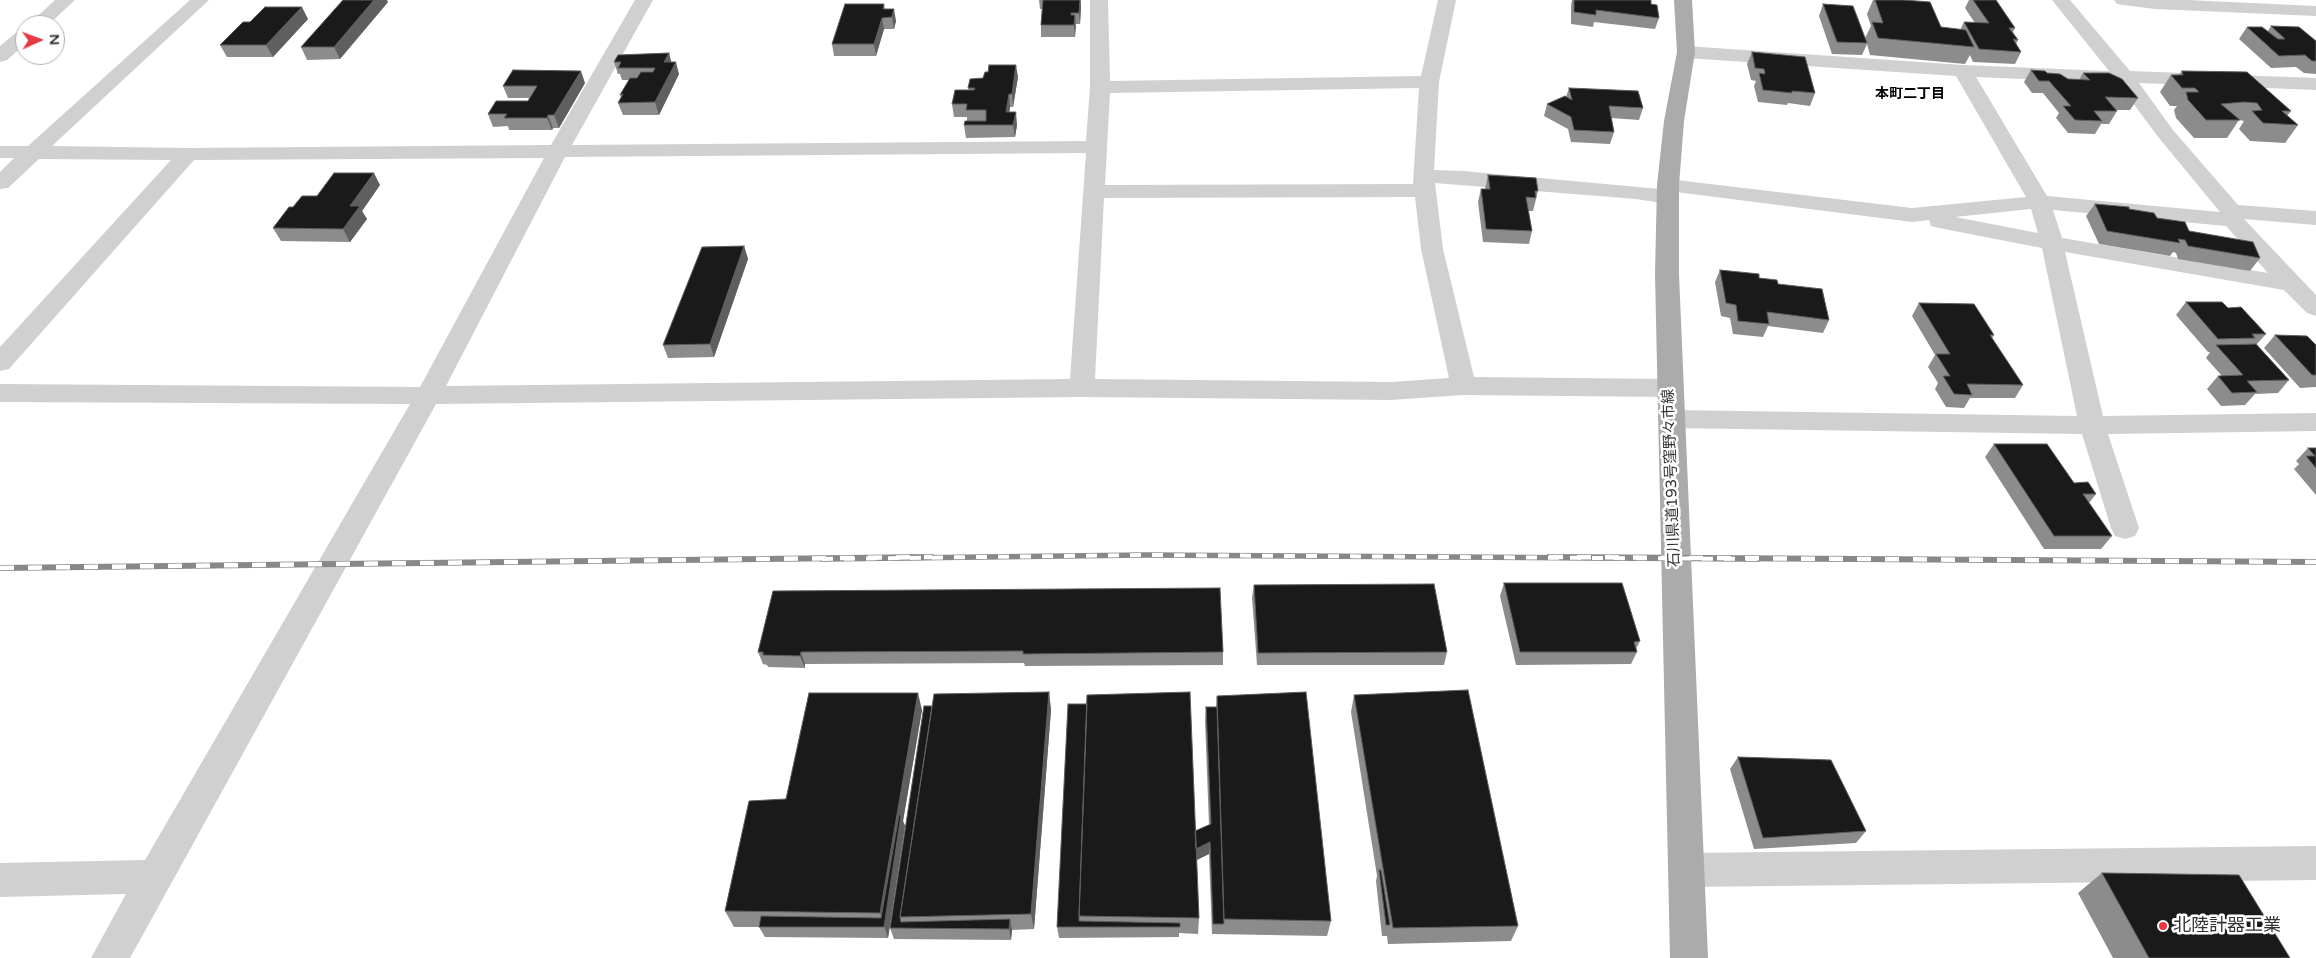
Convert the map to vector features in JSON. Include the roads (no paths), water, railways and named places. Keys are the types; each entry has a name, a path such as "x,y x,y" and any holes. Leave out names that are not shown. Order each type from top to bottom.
{"main road":[{"name":"石川県道193号窪野々市線","path":"1683,0 1686,21 1686,52 1674,121 1668,191 1667,274 1669,388 1689,958"}],"street":[{"path":"48,15 66,0"},
{"path":"0,184 200,0"},
{"path":"110,958 429,394 558,152 644,0"},
{"path":"1082,388 1100,87 1099,0"},
{"path":"1447,0 1429,82 1424,183 1432,249 1463,386"},
{"path":"2061,0 2232,216 2291,284 2316,308"},
{"path":"2123,0 2155,4 2316,11"},
{"path":"0,56 15,43"},
{"path":"1686,52 1963,71 2316,84"},
{"path":"1963,71 2040,202 2052,243 2092,426 2125,528"},
{"path":"1100,87 1429,82"},
{"path":"0,152 188,154 1096,147"},
{"path":"0,363 188,154"},
{"path":"1094,192 1424,183 1473,178 1636,192 1668,191 1912,215 2052,243 2291,284"},
{"path":"1912,215 2040,202 2232,216 2316,218"},
{"path":"0,393 429,394 1082,388 1391,391 1463,386 1669,388"},
{"path":"1671,419 2092,426 2316,422"},
{"path":"1686,870 2316,863"},
{"path":"0,880 155,877"}],"railway":[{"path":"822,559 1145,555 1758,559"},
{"path":"0,568 932,557"},
{"path":"1549,557 2316,562"}],"place":[{"name":"北陸計器工業","path":"2163,926"}],"district":[{"name":"本町二丁目","path":"1910,94"}]}
